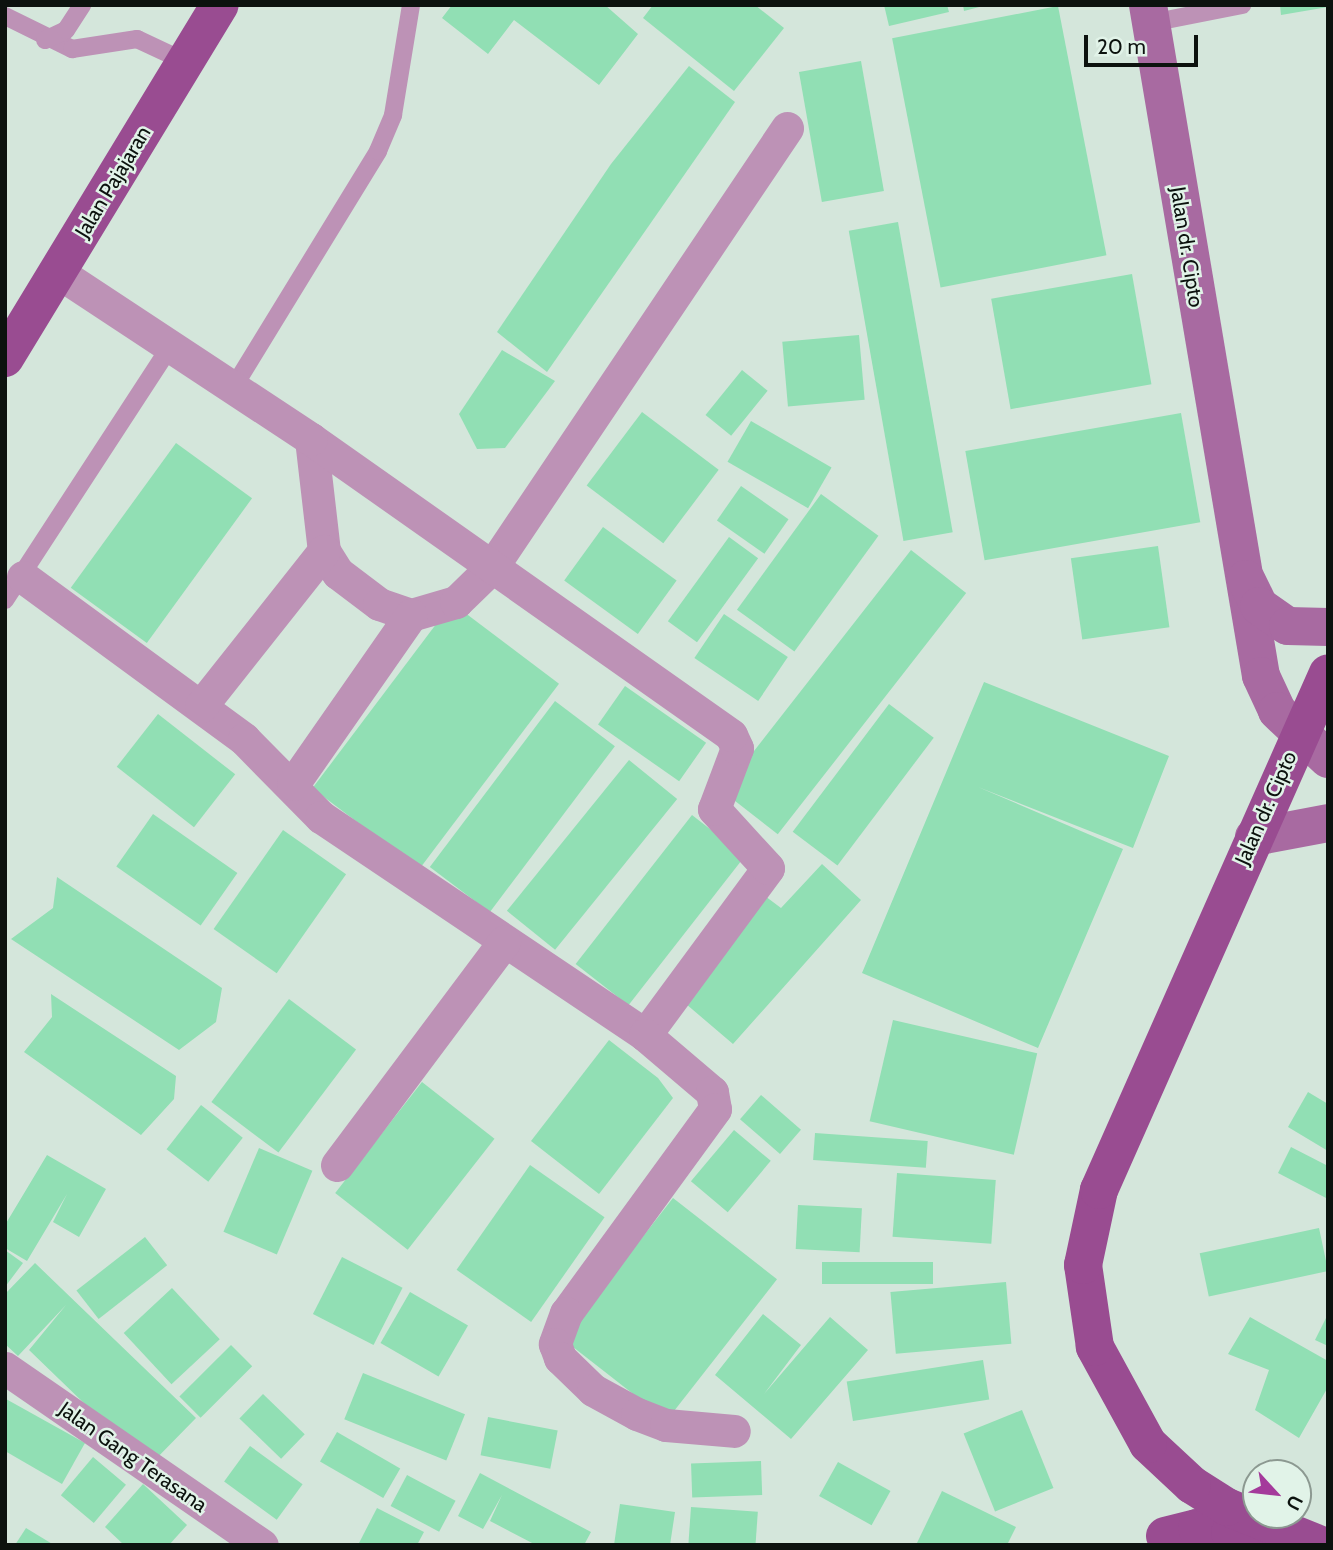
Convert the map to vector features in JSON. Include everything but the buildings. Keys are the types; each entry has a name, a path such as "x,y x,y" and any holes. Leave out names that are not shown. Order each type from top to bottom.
{"main road":[{"name":"Jalan Pajajaran","path":"5,358 220,5"},
{"name":"Jalan dr. Cipto","path":"1150,14 1261,676 1276,711 1300,733 1099,1190 1083,1265 1088,1322 1112,1387 1148,1444 1192,1485 1256,1521 1321,1545"},
{"path":"1244,574 1259,606 1288,626 1328,627"},
{"path":"1328,673 1300,733 1328,759"},
{"path":"1254,837 1328,823"},
{"path":"1163,1540 1192,1485"},
{"path":"1163,1540 1197,1528 1230,1533 1248,1545"}],"street":[{"path":"311,439 324,551 338,573 379,604 411,615 456,602 492,567 787,128"},
{"path":"58,272 311,439 735,740 715,809 768,867 645,1035"},
{"path":"201,706 324,551"},
{"path":"14,588 201,706 293,784 321,817 645,1035 712,1092 715,1109 566,1313 555,1343 560,1358 593,1390 637,1414 666,1425 734,1431"},
{"path":"293,784 411,615"},
{"path":"337,1165 504,942"},
{"name":"Jalan Gang Terasana","path":"5,1368 262,1545"}],"lane":[{"path":"45,40 66,30 82,5"},
{"path":"233,388 378,151 393,115 411,5"},
{"path":"1150,14 1242,5"},
{"path":"5,16 45,40 72,49 137,39 186,62"},
{"path":"14,588 170,346"}]}
